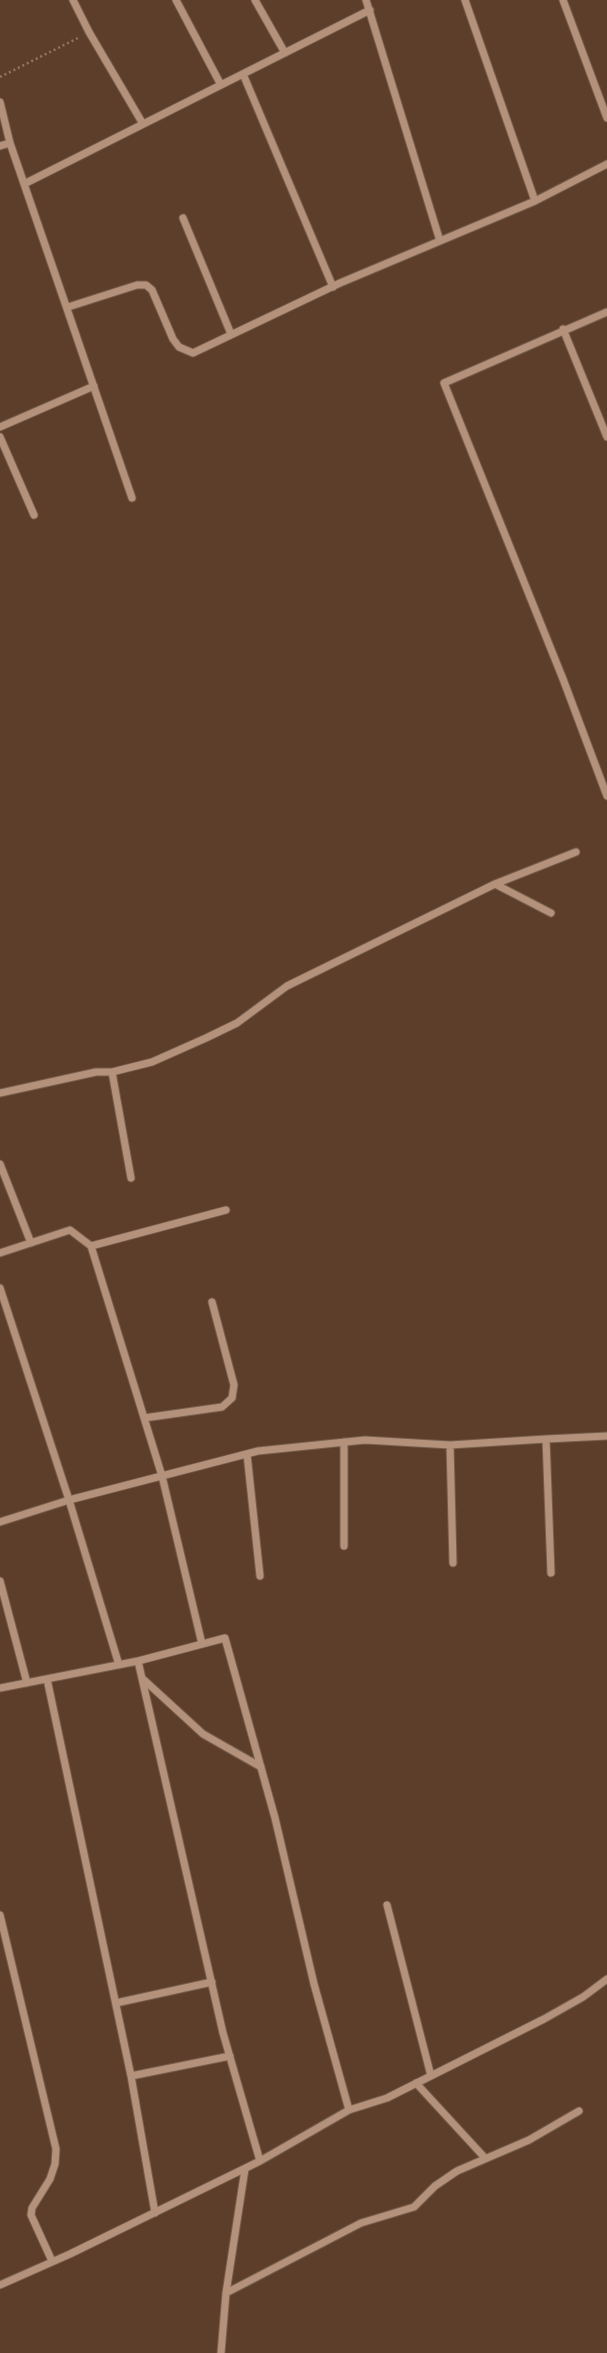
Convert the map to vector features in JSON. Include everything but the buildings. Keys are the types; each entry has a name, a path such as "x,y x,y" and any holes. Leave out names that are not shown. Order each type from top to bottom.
{"street":[{"path":"73,0 89,32 143,124"},
{"path":"176,0 221,85"},
{"path":"255,0 285,53"},
{"path":"366,0 440,241"},
{"path":"465,0 535,201"},
{"path":"563,0 607,118"},
{"path":"26,183 370,10"},
{"path":"243,74 332,287"},
{"path":"0,102 10,143 26,183 132,498"},
{"path":"0,146 10,143"},
{"path":"68,307 137,285 146,285 152,290 173,339 178,347 193,352 332,287 535,201 607,164"},
{"path":"183,218 231,334"},
{"path":"606,794 560,671 444,383 563,329 607,312"},
{"path":"563,329 607,437"},
{"path":"0,427 94,386"},
{"path":"0,437 34,515"},
{"path":"0,1093 96,1072 112,1072 152,1062 237,1023 286,986 495,884 576,852"},
{"path":"495,884 551,913"},
{"path":"112,1072 131,1178"},
{"path":"0,1164 31,1243"},
{"path":"91,1246 226,1210"},
{"path":"0,1253 70,1230 91,1246 162,1476 202,1644"},
{"path":"0,1288 69,1500 119,1665"},
{"path":"144,1418 222,1407 232,1398 234,1384 212,1302"},
{"path":"0,1522 69,1500 258,1451 365,1440 450,1445 607,1436"},
{"path":"546,1439 551,1573"},
{"path":"344,1442 344,1546"},
{"path":"450,1445 453,1564"},
{"path":"247,1454 260,1576"},
{"path":"0,1581 27,1683"},
{"path":"0,1688 138,1661 225,1638 261,1767 314,1984 349,2110"},
{"path":"138,1661 230,2056 260,2161"},
{"path":"142,1678 203,1734 261,1767"},
{"path":"47,1679 131,2076 155,2213"},
{"path":"387,1905 431,2076"},
{"path":"0,1915 2,1930 56,2149 55,2164 50,2179 32,2208 31,2215 52,2261"},
{"path":"0,2285 155,2213 260,2161 349,2110 388,2098 544,2019 583,1997 607,1979"},
{"path":"116,2003 212,1982"},
{"path":"131,2076 230,2056"},
{"path":"416,2083 485,2158"},
{"path":"226,2293 362,2223 414,2207 446,2178 485,2158 529,2140 579,2111"},
{"path":"221,2353 226,2293 245,2168"}],"path":[{"path":"0,77 89,32"}]}
